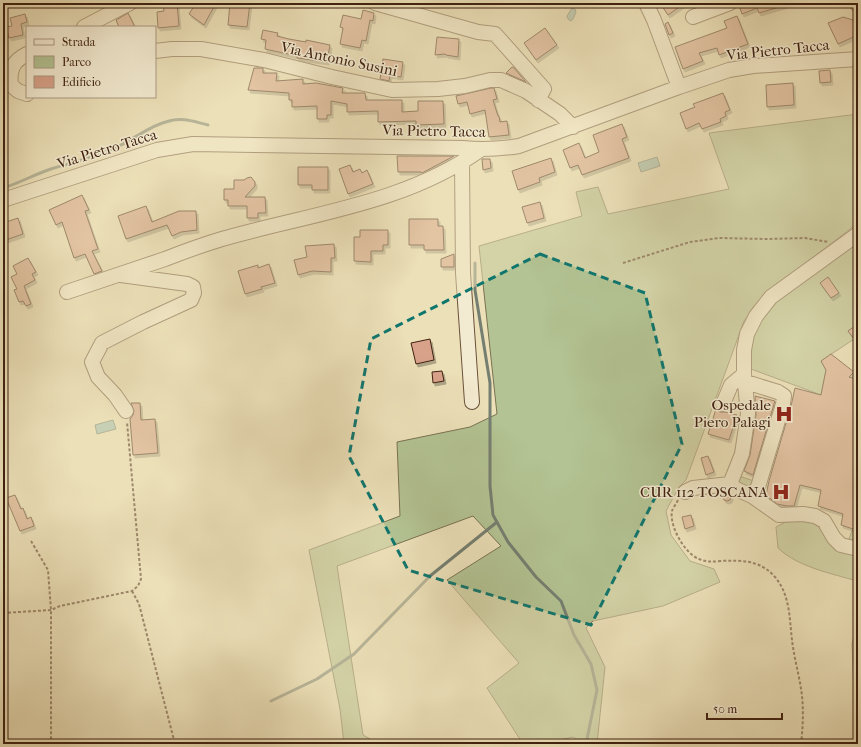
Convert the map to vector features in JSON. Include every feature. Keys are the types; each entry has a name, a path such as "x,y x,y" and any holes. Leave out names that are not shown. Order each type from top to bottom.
{"street":[{"path":"86,26 130,3"},
{"path":"375,3 478,32 495,34 544,89 538,100"},
{"path":"646,3 654,20 679,87"},
{"path":"693,17 730,3"},
{"name":"Via Antonio Susini","path":"156,51 194,49 215,51 264,60 392,90 445,88 465,86 490,80 501,80 526,91 560,114 573,127"},
{"path":"26,55 13,65 9,76 11,85 18,91 26,94"},
{"name":"Via Pietro Tacca","path":"3,200 157,150 193,144 463,148 480,150 507,148 519,146 679,87 735,69 753,66 858,59"},
{"path":"67,292 221,239 368,201 424,181 462,162 480,150"},
{"path":"462,162 463,273 472,402"},
{"path":"730,484 742,454 748,414 744,350 747,334 756,316 771,297 858,234"},
{"path":"118,275 187,284 193,286 194,293 191,300 102,343 92,362 98,378 115,395 126,411"},
{"path":"724,404 731,385 745,378 784,396 784,404 758,487 752,496"},
{"path":"685,492 693,488 730,484 736,489 752,496 779,515 803,514 815,516 824,521 834,538 841,545 858,549"}],"path":[{"path":"623,263 690,242 719,238 805,238 826,241 841,246"},
{"path":"3,612 51,610 60,606 132,591 138,586 141,579 126,411"},
{"path":"685,492 672,510 672,519 674,531 689,552 697,559 707,562 744,561 757,563 766,568 776,578 783,589 788,603 793,651 802,691 803,709 801,744"},
{"path":"31,541 48,570 51,610 51,744"},
{"path":"132,591 139,604 174,744"},
{"path":"573,744 581,744"}],"highlighted area":[{"path":"540,254 645,293 682,444 591,625 408,570 349,456 371,339"}],"green space":[{"path":"858,114 858,223 764,295 744,321 686,480 679,487 666,511 671,535 690,561 714,569 720,582 663,606 593,621 586,628 605,667 597,744 584,744 573,737 544,744 523,744 487,688 519,663 447,580 501,546 473,516 337,566 363,735 372,740 405,742 405,744 344,744 340,709 309,550 400,516 397,442 470,427 497,414 479,246 582,216 576,192 598,187 608,214 729,189 709,133"},
{"path":"858,238 858,324 848,331 854,339 821,361 826,370 821,395 751,369 751,335 774,299"},
{"path":"739,476 757,482 751,489 738,482"},
{"path":"795,517 810,520 858,556 858,586 857,581 805,565 786,555 778,548 776,527"},
{"path":"858,519 858,541 849,539 856,520"},
{"path":"858,615 858,700 854,694 852,644"}],"water":[{"path":"572,8 575,9 576,12 571,21 567,16"},
{"path":"657,157 660,166 641,172 638,163"},
{"path":"113,420 116,429 97,434 95,425"}],"building":[{"path":"163,3 177,3 179,26 158,28 157,12 164,11"},
{"path":"196,3 216,3 204,25 189,14"},
{"path":"230,3 250,3 247,27 228,25"},
{"path":"660,3 685,3 668,15"},
{"path":"738,3 786,3 786,5 759,13 757,8 742,14"},
{"path":"363,10 374,13 373,21 370,20 366,41 362,40 360,48 340,44 343,28 340,27 343,15 361,19"},
{"path":"128,13 134,26 119,26 116,20"},
{"path":"25,14 27,22 21,24 23,35 9,38 6,27 12,26 10,18"},
{"path":"737,16 748,44 719,55 717,48 699,53 703,61 683,69 675,47 727,28 724,21"},
{"path":"843,17 853,20 858,35 838,44 828,23"},
{"path":"668,22 673,33 669,35 665,24"},
{"path":"545,28 557,45 536,60 524,43"},
{"path":"263,30 278,33 277,36 289,39 306,42 306,40 330,45 327,62 297,58 297,56 265,49 266,40 261,39"},
{"path":"437,37 459,39 458,57 445,54 435,55"},
{"path":"383,59 403,62 401,77 390,75 389,81 380,79"},
{"path":"512,67 514,68 526,82 506,73"},
{"path":"254,68 263,68 263,73 277,73 276,81 303,79 303,84 316,83 343,88 342,93 365,93 366,100 402,100 402,112 418,111 418,101 443,101 444,124 416,125 416,121 378,122 378,111 347,112 347,104 331,101 331,115 327,115 327,119 317,119 317,106 292,107 292,100 289,100 289,93 248,90"},
{"path":"830,70 831,82 820,83 819,71"},
{"path":"793,83 794,105 767,107 766,85"},
{"path":"494,88 497,99 493,100 500,122 507,121 509,135 489,137 485,110 470,114 467,102 458,104 456,96"},
{"path":"723,93 730,110 725,112 726,116 720,119 721,122 702,129 699,123 686,129 680,113 695,107 693,104"},
{"path":"622,124 627,137 622,139 629,158 582,175 578,165 570,168 563,150 579,143 585,158 599,152 593,135"},
{"path":"397,156 454,156 422,173 398,172"},
{"path":"551,158 555,172 539,178 540,182 518,190 512,171"},
{"path":"482,159 490,159 491,168 483,170"},
{"path":"350,165 353,172 360,169 362,173 367,170 373,184 348,194 339,169"},
{"path":"298,167 328,167 328,190 312,190 312,185 298,185"},
{"path":"251,177 255,182 255,186 245,197 265,197 266,213 258,213 258,218 247,218 247,206 228,206 228,200 224,200 224,189 234,189 234,180 244,180"},
{"path":"82,195 89,210 85,211 98,249 92,251 102,271 94,274 85,254 74,258 62,222 56,225 49,210"},
{"path":"540,202 544,218 527,223 522,207"},
{"path":"146,206 152,222 179,211 196,211 197,230 181,232 172,236 167,225 126,239 118,216"},
{"path":"18,218 23,234 3,241 3,223"},
{"path":"409,219 438,219 438,226 443,226 444,250 424,250 424,245 409,245"},
{"path":"360,230 388,230 388,245 383,245 383,251 371,251 371,262 354,261 354,237 360,237"},
{"path":"334,244 335,258 331,258 331,272 312,271 298,275 294,260 307,257 305,246"},
{"path":"454,254 454,267 441,267 441,259"},
{"path":"28,258 36,272 32,274 35,280 24,286 31,304 26,306 23,301 19,302 14,290 17,289 11,277 17,274 13,266"},
{"path":"269,264 275,283 245,294 238,271 258,265 258,268"},
{"path":"828,277 839,293 831,298 820,283"},
{"path":"858,324 858,344 848,331"},
{"path":"430,339 434,360 416,364 411,343"},
{"path":"831,354 854,372 849,377 858,380 858,519 856,520 853,529 841,525 843,514 818,506 821,490 800,485 794,506 777,504 766,495 795,388 821,395 826,370 821,361"},
{"path":"442,371 444,381 433,383 432,372"},
{"path":"755,396 775,401 753,475 744,471 750,455 756,415"},
{"path":"131,403 140,403 141,420 155,419 158,453 133,455 130,419 134,411"},
{"path":"716,409 720,412 737,415 729,440 708,434"},
{"path":"708,456 714,472 706,475 701,458"},
{"path":"727,493 730,494 730,500 727,501 724,500 723,497 724,494"},
{"path":"15,495 21,509 23,508 27,519 31,517 34,526 20,531 6,498"},
{"path":"691,515 694,526 685,529 682,517"}],"waterway":[{"path":"3,188 45,171 113,149 150,128 162,123 174,120 184,120 208,125"},
{"path":"475,263 475,290 490,383 490,486 493,515 508,542 536,577 561,601 574,635 591,664 597,690 586,744"},
{"path":"271,701 317,679 354,654 430,576 497,522"}],"place":[{"name":"Ospedale Piero Palagi","path":"784,414"},
{"name":"CUR 112 TOSCANA","path":"781,492"}]}
